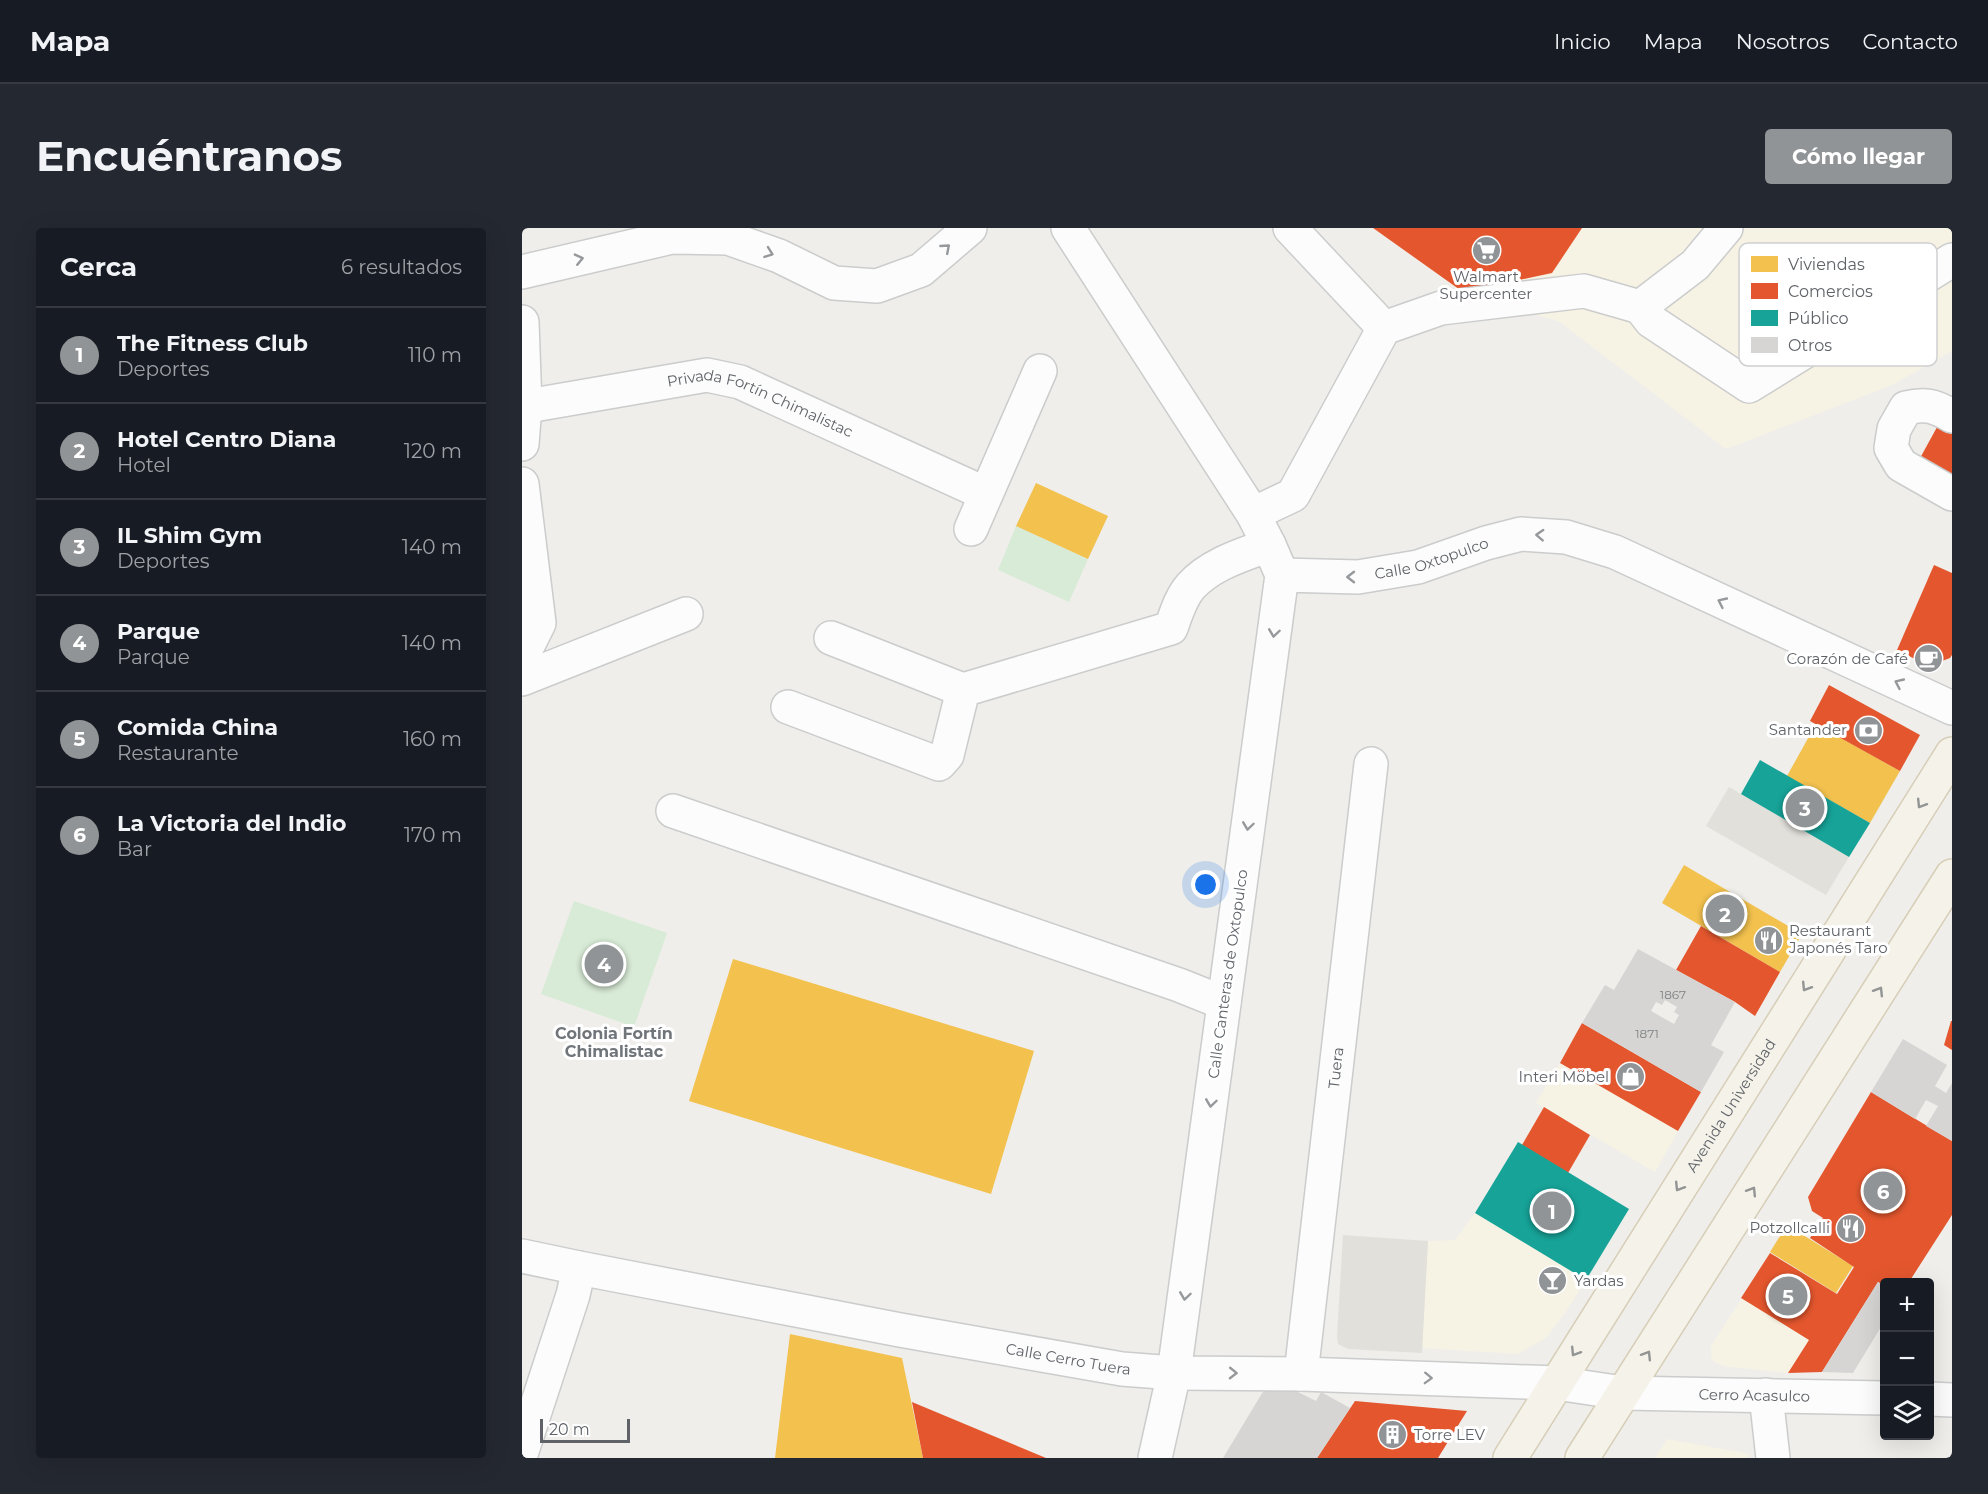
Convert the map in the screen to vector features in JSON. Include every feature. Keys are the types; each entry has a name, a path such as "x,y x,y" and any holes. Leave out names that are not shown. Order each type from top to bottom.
{"main road":[{"name":"Avenida Universidad","path":"1510,1458 1952,754"},
{"path":"1582,1458 1952,876"}],"street":[{"path":"522,272 672,237 728,238 779,256 834,283 878,286 921,270 970,228"},
{"path":"1068,228 1253,514 1282,575"},
{"path":"1290,228 1384,328"},
{"path":"1640,307 1695,265 1726,228"},
{"path":"1937,269 1952,260"},
{"path":"1253,514 1293,495 1384,328 1442,308 1584,291 1640,307 1651,321 1749,386 1781,366"},
{"path":"522,322 524,406 522,444"},
{"path":"971,529 1040,371"},
{"name":"Privada Fortín Chimalistac","path":"524,406 707,375 740,382 987,494"},
{"path":"1952,416 1939,409 1920,404 1906,408 1894,429 1891,448 1901,465 1952,494"},
{"path":"522,484 539,623 522,657"},
{"name":"Calle Oxtopulco","path":"1282,575 1358,577 1418,567 1486,543 1521,534 1566,537 1615,552 1952,708"},
{"path":"831,638 963,690 1171,628 1191,585 1218,565 1269,544"},
{"name":"Calle Canteras de Oxtopulco","path":"1155,1458 1174,1372 1282,575"},
{"path":"522,679 686,614"},
{"path":"788,707 939,764 947,755 963,690"},
{"name":"Tuera","path":"1301,1374 1371,764"},
{"path":"673,811 1224,1002"},
{"name":"Calle Cerro Tuera","path":"522,1256 579,1269 900,1330 1122,1369 1556,1383 1623,1393"},
{"path":"522,1450 573,1295 579,1269"},
{"name":"Cerro Acasulco","path":"1623,1393 1880,1398"},
{"path":"1766,1395 1773,1458"},
{"path":"1934,1399 1952,1400"}],"shaded area":[{"path":"1373,228 1952,228 1952,351 1937,360 1937,243 1739,243 1739,366 1926,366 1892,385 1726,449 1560,322 1463,292"},
{"path":"1729,787 1849,857 1826,895 1706,826"},
{"path":"1560,1063 1678,1131 1655,1172 1536,1103"},
{"path":"1475,1213 1586,1280 1546,1338 1517,1354 1422,1348 1428,1241 1455,1240"},
{"path":"1343,1235 1428,1241 1422,1353 1348,1349 1338,1344"},
{"path":"1742,1298 1809,1340 1788,1373 1724,1366 1714,1362 1711,1357 1711,1346"},
{"path":"1667,1439 1750,1454 1747,1458 1655,1458"}],"green space":[{"path":"1016,526 1088,559 1069,602 998,570"},
{"path":"574,901 667,933 634,1027 541,994"}],"building: Viviendas":[{"path":"1036,483 1108,516 1088,559 1016,526"},
{"path":"1816,724 1900,771 1870,823 1787,776"},
{"path":"1684,865 1802,934 1780,972 1662,903"},
{"path":"733,959 1034,1051 991,1194 689,1101"},
{"path":"1787,1225 1853,1266 1836,1293 1770,1252"},
{"path":"790,1334 902,1358 923,1458 775,1458"}],"building: Comercios":[{"name":"Walmart Supercenter","path":"1373,228 1582,228 1552,273 1463,292"},
{"path":"1942,418 1952,423 1952,478 1919,460"},
{"path":"1934,565 1952,573 1952,655 1950,658 1929,666 1897,650"},
{"name":"Santander","path":"1829,685 1920,735 1900,771 1810,721"},
{"path":"1701,926 1780,972 1755,1016 1735,1002 1676,970"},
{"path":"1952,1021 1952,1050 1944,1045"},
{"name":"Interi Möbel","path":"1582,1023 1701,1092 1678,1131 1560,1063"},
{"path":"1871,1092 1952,1141 1952,1215 1912,1278 1880,1278 1880,1283 1878,1282 1822,1372 1788,1373 1809,1340 1741,1298 1770,1253 1837,1294 1854,1267 1810,1238 1823,1218 1812,1211 1808,1197"},
{"path":"1544,1107 1590,1135 1568,1173 1522,1145"},
{"name":"Torre LEV","path":"1355,1401 1467,1411 1438,1458 1317,1458"},
{"path":"912,1402 1046,1458 923,1458"}],"building: Público":[{"path":"1760,760 1870,823 1849,857 1741,794"},
{"path":"1518,1142 1629,1209 1586,1280 1475,1213"}],"building: Otros":[{"path":"1638,949 1735,1002 1711,1045 1724,1052 1701,1092 1582,1023 1605,985 1614,990","holes":["1665,1000 1677,1007 1674,1012 1679,1015 1674,1024 1651,1011 1656,1002 1662,1005"]},
{"path":"1903,1039 1947,1065 1935,1086 1946,1093 1952,1083 1952,1141 1926,1126 1938,1106 1926,1100 1915,1119 1871,1092"},
{"path":"1878,1282 1880,1283 1880,1329 1853,1373 1822,1372"},
{"path":"1264,1390 1294,1390 1316,1401 1321,1392 1350,1408 1317,1458 1223,1458"}],"place":[{"name":"Walmart Supercenter","path":"1486,250"},
{"name":"Corazón de Café","path":"1929,659"},
{"name":"Santander","path":"1868,730"},
{"name":"IL Shim Gym","path":"1805,808"},
{"name":"Hotel Centro Diana","path":"1725,914"},
{"name":"Restaurant Japonés Taro","path":"1768,940"},
{"name":"Parque","path":"604,964"},
{"name":"Interi Möbel","path":"1630,1077"},
{"name":"La Victoria del Indio","path":"1883,1191"},
{"name":"The Fitness Club","path":"1552,1211"},
{"name":"Potzollcalli","path":"1851,1228"},
{"name":"Yardas","path":"1553,1281"},
{"name":"Comida China","path":"1788,1296"},
{"name":"Torre LEV","path":"1393,1435"}],"district":[{"name":"Colonia Fortín Chimalistac","path":"614,1042"}]}
